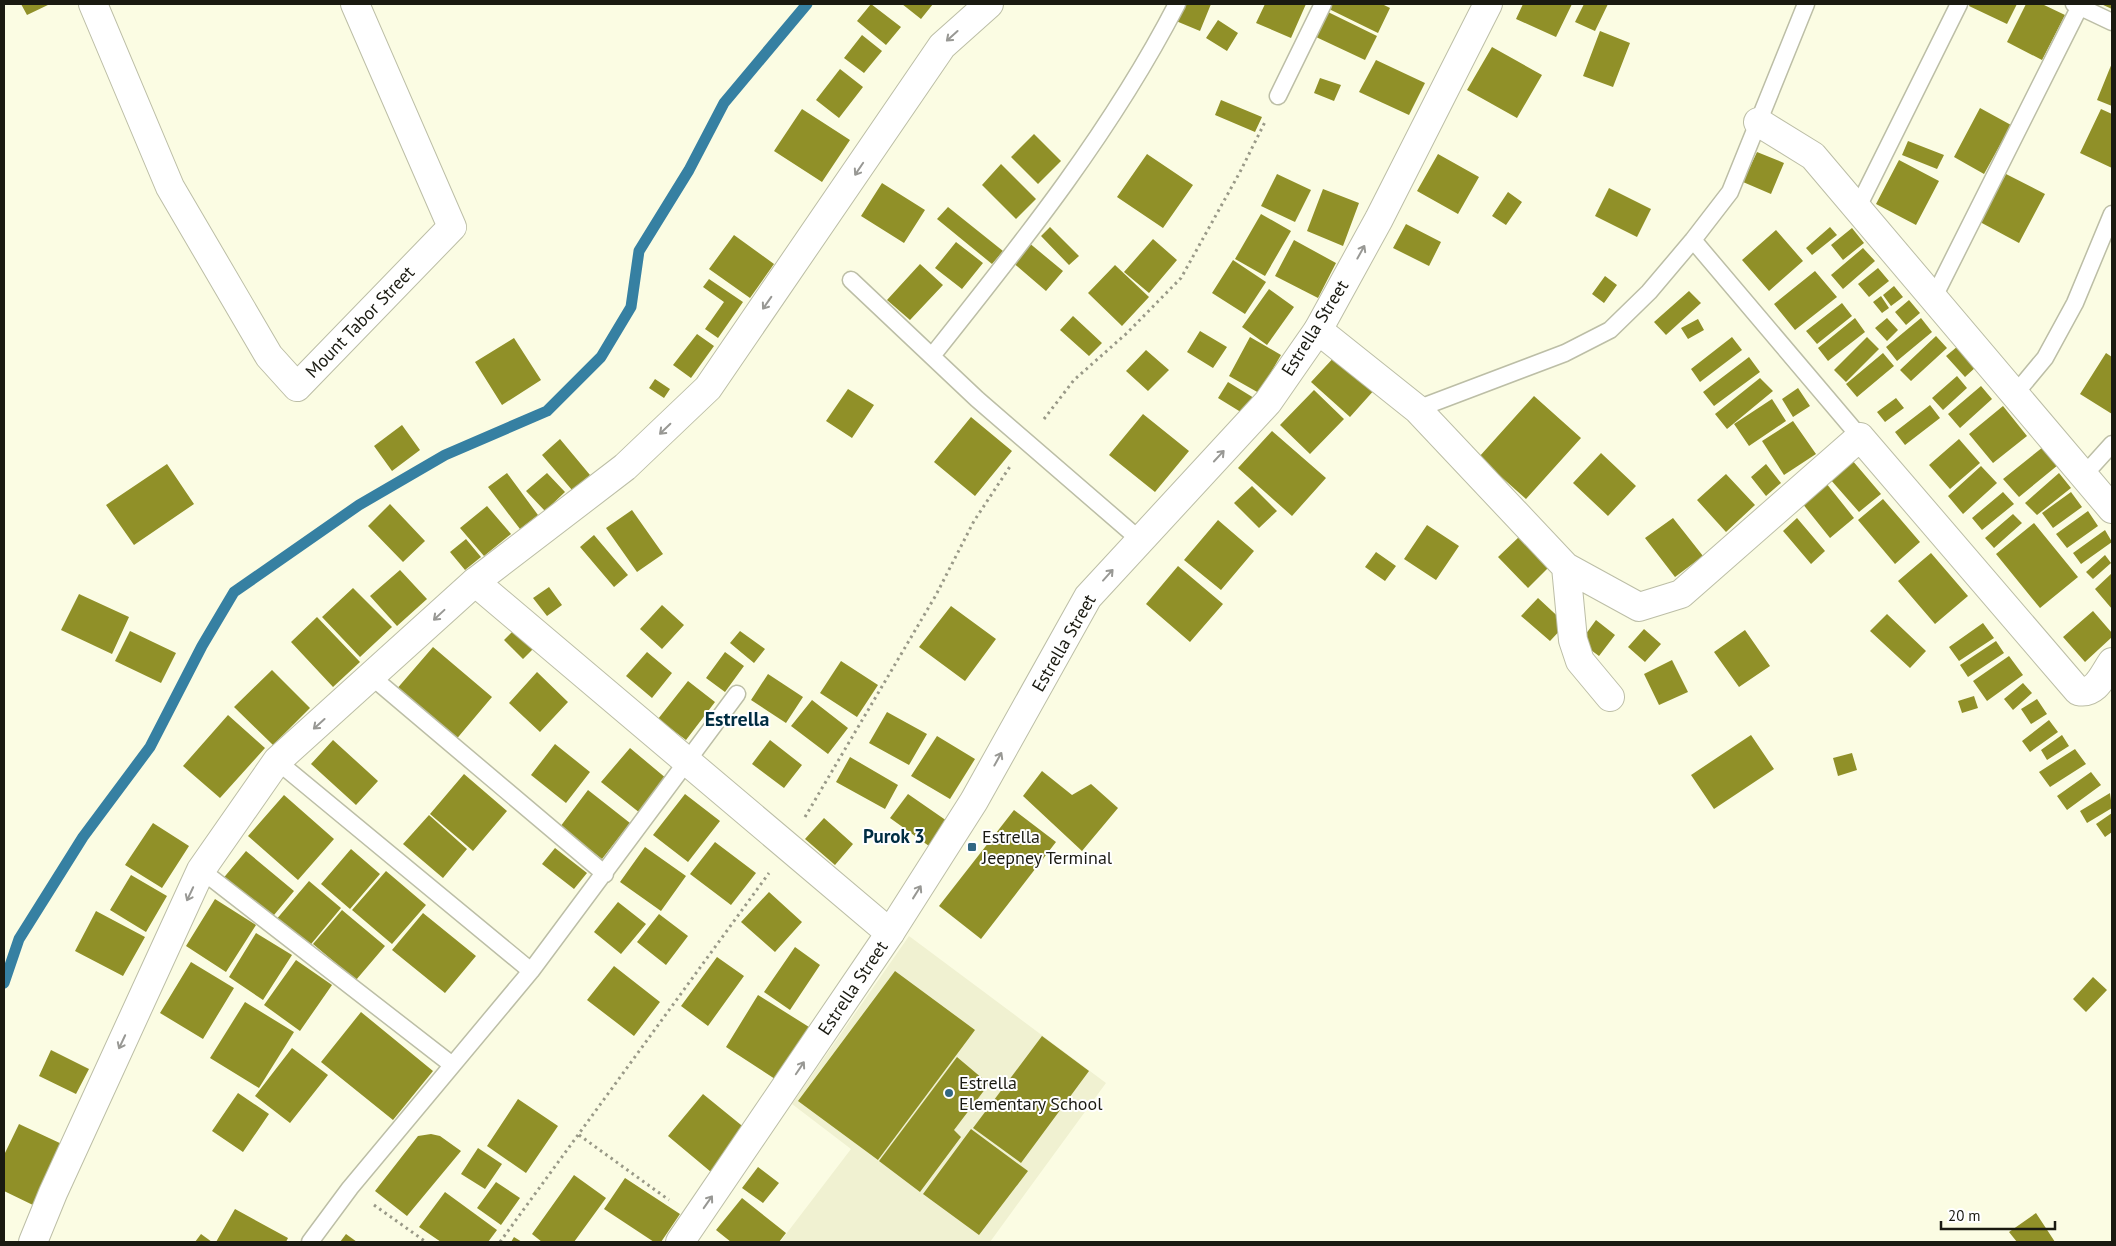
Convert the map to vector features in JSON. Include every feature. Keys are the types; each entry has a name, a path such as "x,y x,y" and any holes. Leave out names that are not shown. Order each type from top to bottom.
{"street":[{"name":"Mount Tabor Street","path":"94,4 170,187 269,356 296,387 452,227 355,4"},
{"path":"33,1242 53,1193 201,870 277,761 475,582 625,467 708,388 942,46 989,4"},
{"name":"Estrella Street","path":"680,1242 890,933 974,801 1088,597 1268,402 1318,330 1379,219 1488,4"},
{"path":"1758,122 1813,156 2112,509"},
{"path":"1318,330 1417,409 1566,567 1639,607 1681,594 1860,437 2078,691 2086,693 2094,689 2112,662"},
{"path":"1566,567 1573,640 1580,661 1610,697"},
{"path":"475,582 890,933"}],"lane":[{"path":"932,356 1043,216 1115,111 1177,4"},
{"path":"1278,96 1323,4"},
{"path":"1417,409 1565,353 1610,330 1649,292 1694,240 1730,192 1806,4"},
{"path":"1858,207 1959,4"},
{"path":"1933,299 2077,5 2112,22"},
{"path":"2015,394 2045,358 2075,304 2112,214"},
{"path":"1694,240 1860,437"},
{"path":"851,280 977,399 1140,540"},
{"path":"2084,475 2112,444"},
{"path":"372,677 605,874"},
{"path":"310,1242 350,1188 451,1064 531,971 737,694"},
{"path":"277,761 531,971"},
{"path":"201,870 451,1064"}],"path":[{"path":"500,1242 788,847 936,595 974,521 1026,442 1074,380 1127,332 1181,278 1240,172 1278,96"},
{"path":"579,1135 696,1220"},
{"path":"350,1188 426,1242"}],"shaded area":[{"name":"Estrella Elementary School","path":"909,936 1106,1083 990,1242 780,1242 851,1149 792,1104"}],"building":[{"path":"21,4 50,4 27,15"},
{"path":"871,4 901,27 886,45 857,21"},
{"path":"902,4 933,4 921,19"},
{"path":"1184,4 1211,4 1200,31 1176,21"},
{"path":"1265,4 1306,4 1291,38 1256,23"},
{"path":"1332,4 1382,4 1390,8 1378,33 1329,9"},
{"path":"1523,4 1572,4 1556,37 1516,19"},
{"path":"1584,4 1608,4 1595,31 1575,22"},
{"path":"1970,4 2017,4 2007,24 1969,6"},
{"path":"2026,4 2042,4 2065,15 2042,60 2007,42"},
{"path":"2101,4 2112,4 2112,9"},
{"path":"1328,12 1377,36 1365,60 1316,37"},
{"path":"1218,20 1238,33 1227,51 1206,38"},
{"path":"1600,31 1630,43 1613,87 1583,76"},
{"path":"862,35 882,51 864,73 844,58"},
{"path":"1492,47 1542,75 1517,118 1467,90"},
{"path":"1376,60 1425,83 1409,115 1359,92"},
{"path":"2112,63 2112,106 2097,100"},
{"path":"840,69 863,87 839,118 816,100"},
{"path":"1320,78 1341,85 1334,101 1314,93"},
{"path":"1221,100 1262,117 1255,132 1215,115"},
{"path":"1980,108 2011,125 1984,174 1954,157"},
{"path":"802,109 850,140 822,182 774,151"},
{"path":"2101,109 2112,114 2112,168 2080,153"},
{"path":"1034,134 1061,161 1038,184 1011,157"},
{"path":"1908,141 1944,155 1937,169 1902,155"},
{"path":"1757,152 1784,163 1771,194 1743,182"},
{"path":"1147,154 1193,185 1163,228 1117,197"},
{"path":"1438,154 1479,177 1458,214 1417,191"},
{"path":"1899,160 1939,181 1916,225 1876,204"},
{"path":"1001,164 1036,199 1016,219 982,185"},
{"path":"1277,174 1311,190 1295,222 1261,206"},
{"path":"2006,174 2045,194 2019,243 1980,222"},
{"path":"882,183 925,210 904,243 861,216"},
{"path":"1609,188 1651,209 1637,237 1595,216"},
{"path":"1323,189 1359,203 1343,246 1307,231"},
{"path":"1508,192 1522,202 1506,225 1492,216"},
{"path":"948,207 1003,251 992,264 937,219"},
{"path":"1261,214 1291,231 1265,276 1235,259"},
{"path":"1406,224 1441,242 1429,266 1393,248"},
{"path":"1050,227 1079,256 1069,265 1041,236"},
{"path":"1830,227 1837,235 1812,255 1806,248"},
{"path":"1852,228 1864,243 1843,260 1831,245"},
{"path":"1776,230 1803,261 1769,291 1742,260"},
{"path":"734,235 774,264 750,298 709,269"},
{"path":"1153,239 1177,260 1149,293 1124,272"},
{"path":"1294,240 1336,263 1318,298 1275,276"},
{"path":"956,242 983,263 962,289 935,268"},
{"path":"1028,242 1063,271 1046,291 1011,261"},
{"path":"1863,248 1875,261 1843,289 1831,275"},
{"path":"1233,260 1266,282 1245,314 1212,293"},
{"path":"920,264 943,285 910,320 887,300"},
{"path":"1115,265 1149,297 1122,326 1088,293"},
{"path":"1878,268 1889,281 1869,297 1858,284"},
{"path":"1815,271 1837,297 1795,330 1774,304"},
{"path":"1605,276 1617,285 1604,303 1592,294"},
{"path":"709,279 743,302 718,338 705,329 724,302 703,287"},
{"path":"1894,286 1903,297 1891,306 1883,295"},
{"path":"1269,289 1294,307 1267,345 1242,327"},
{"path":"1689,291 1701,303 1666,335 1654,322"},
{"path":"1881,296 1889,308 1882,313 1873,302"},
{"path":"1909,300 1920,313 1906,325 1895,312"},
{"path":"1842,303 1852,316 1817,344 1806,331"},
{"path":"1073,316 1102,343 1089,356 1060,330"},
{"path":"1855,318 1865,332 1828,361 1818,348"},
{"path":"1887,318 1898,330 1887,341 1875,328"},
{"path":"1921,318 1932,332 1897,361 1886,347"},
{"path":"1698,319 1704,330 1688,339 1681,328"},
{"path":"1200,331 1227,347 1213,368 1187,352"},
{"path":"697,334 714,346 691,378 673,365"},
{"path":"1936,336 1947,348 1911,381 1900,370"},
{"path":"1250,337 1281,355 1259,393 1229,376"},
{"path":"1732,337 1742,350 1700,382 1691,369"},
{"path":"1867,337 1879,349 1846,382 1834,370"},
{"path":"514,338 541,380 502,405 475,362"},
{"path":"1958,346 1977,366 1965,377 1946,356"},
{"path":"1146,350 1169,370 1148,391 1126,371"},
{"path":"1338,353 1376,388 1350,417 1311,382"},
{"path":"1883,353 1894,366 1857,397 1846,384"},
{"path":"2106,353 2112,357 2112,414 2080,394"},
{"path":"1749,357 1760,372 1714,406 1703,392"},
{"path":"1957,376 1967,388 1943,410 1932,398"},
{"path":"1760,378 1773,391 1727,429 1715,414"},
{"path":"655,379 670,389 664,398 649,388"},
{"path":"1228,382 1254,398 1244,414 1218,398"},
{"path":"1981,386 1992,399 1960,428 1948,414"},
{"path":"1798,388 1810,406 1793,417 1782,399"},
{"path":"848,389 874,405 852,438 826,421"},
{"path":"1314,390 1344,419 1310,454 1280,425"},
{"path":"1534,396 1581,438 1526,499 1479,457"},
{"path":"1896,398 1904,408 1885,422 1877,412"},
{"path":"1772,399 1786,421 1749,446 1734,424"},
{"path":"1930,405 1940,418 1905,445 1895,432"},
{"path":"2003,406 2027,436 1993,463 1969,434"},
{"path":"1143,414 1189,451 1155,492 1109,455"},
{"path":"971,417 1012,451 975,496 934,462"},
{"path":"1793,421 1816,454 1784,475 1762,441"},
{"path":"402,425 420,450 392,471 374,446"},
{"path":"1272,431 1326,478 1292,516 1238,468"},
{"path":"560,439 590,475 572,490 542,455"},
{"path":"1959,439 1980,463 1950,489 1929,465"},
{"path":"2043,447 2058,465 2019,497 2003,479"},
{"path":"1601,453 1636,486 1608,516 1573,483"},
{"path":"1852,460 1881,494 1859,512 1830,479"},
{"path":"167,464 194,504 134,545 106,505"},
{"path":"1766,464 1781,483 1766,496 1751,477"},
{"path":"1981,466 1997,483 1963,514 1948,496"},
{"path":"507,473 538,515 520,529 488,487"},
{"path":"547,473 565,492 545,511 526,491"},
{"path":"2059,473 2071,488 2037,515 2025,503"},
{"path":"1726,474 1755,505 1726,532 1697,500"},
{"path":"1826,483 1854,518 1830,538 1802,503"},
{"path":"1252,486 1277,511 1259,528 1234,503"},
{"path":"2003,492 2014,504 1982,530 1972,518"},
{"path":"2071,492 2082,507 2053,528 2042,513"},
{"path":"1883,499 1920,542 1895,564 1858,520"},
{"path":"390,504 425,541 403,562 368,526"},
{"path":"487,506 511,534 484,556 460,528"},
{"path":"632,510 663,554 637,572 606,528"},
{"path":"2088,511 2098,526 2067,548 2056,534"},
{"path":"2013,514 2022,523 1994,548 1985,538"},
{"path":"1673,518 1703,556 1675,577 1645,538"},
{"path":"1797,518 1825,551 1811,564 1783,531"},
{"path":"1218,520 1254,551 1221,590 1184,560"},
{"path":"2034,523 2078,577 2040,608 1996,554"},
{"path":"1427,525 1459,546 1436,580 1404,559"},
{"path":"2105,530 2112,542 2081,564 2073,553"},
{"path":"594,535 628,575 614,587 580,547"},
{"path":"1520,536 1550,566 1528,588 1498,557"},
{"path":"466,539 481,557 465,570 450,552"},
{"path":"1376,552 1396,566 1385,581 1365,567"},
{"path":"1931,553 1968,596 1935,624 1898,581"},
{"path":"2105,555 2111,563 2093,579 2086,572"},
{"path":"1178,566 1223,604 1190,642 1146,604"},
{"path":"400,570 427,599 397,626 370,596"},
{"path":"2112,573 2112,609 2095,589"},
{"path":"549,587 562,605 547,616 533,598"},
{"path":"353,588 392,627 360,657 322,617"},
{"path":"79,594 129,617 112,654 61,630"},
{"path":"1538,598 1566,624 1550,641 1521,616"},
{"path":"662,605 684,625 662,649 640,629"},
{"path":"951,606 996,639 965,681 919,647"},
{"path":"2093,611 2112,633 2112,637 2085,662 2063,637"},
{"path":"1887,614 1926,651 1910,668 1870,631"},
{"path":"317,617 360,662 333,687 291,642"},
{"path":"1596,620 1615,635 1599,656 1580,642"},
{"path":"1983,623 1994,638 1959,661 1949,647"},
{"path":"1644,629 1661,644 1645,662 1628,647"},
{"path":"514,630 533,649 523,659 504,640"},
{"path":"1745,630 1770,666 1739,687 1714,652"},
{"path":"130,631 176,653 161,683 115,661"},
{"path":"740,631 765,649 754,663 730,643"},
{"path":"1996,641 2004,653 1968,677 1960,665"},
{"path":"433,647 492,697 454,742 395,691"},
{"path":"647,652 672,673 652,698 626,676"},
{"path":"725,652 744,666 725,692 706,678"},
{"path":"2009,656 2023,675 1987,701 1973,681"},
{"path":"1672,660 1688,692 1659,705 1644,674"},
{"path":"841,661 878,685 857,717 820,693"},
{"path":"272,670 310,708 273,745 234,707"},
{"path":"537,672 568,702 540,732 509,703"},
{"path":"768,674 803,697 786,723 751,700"},
{"path":"688,681 715,702 686,740 658,719"},
{"path":"2023,683 2032,693 2013,710 2004,699"},
{"path":"1974,696 1978,708 1962,713 1958,701"},
{"path":"2037,699 2047,714 2031,724 2021,709"},
{"path":"812,700 848,728 828,754 791,726"},
{"path":"887,712 927,734 909,765 869,743"},
{"path":"228,715 265,748 220,798 183,766"},
{"path":"2049,720 2058,732 2030,752 2022,741"},
{"path":"1751,735 1774,769 1714,809 1691,775"},
{"path":"2062,735 2069,746 2047,760 2041,750"},
{"path":"937,736 975,759 950,799 911,776"},
{"path":"333,740 378,781 356,805 311,764"},
{"path":"770,740 802,765 784,788 752,764"},
{"path":"555,744 590,772 566,803 531,775"},
{"path":"630,748 667,779 640,813 601,782"},
{"path":"2075,749 2086,764 2050,787 2039,772"},
{"path":"1852,753 1857,770 1838,776 1833,758"},
{"path":"850,757 898,785 885,809 836,782"},
{"path":"1042,771 1072,795 1091,784 1118,808 1082,851 1023,796"},
{"path":"2091,772 2101,785 2067,810 2057,796"},
{"path":"464,774 507,811 473,851 430,814"},
{"path":"588,790 630,823 602,859 560,827"},
{"path":"2110,793 2112,808 2087,823 2080,811"},
{"path":"685,794 720,821 688,862 653,835"},
{"path":"908,794 947,821 929,846 890,818"},
{"path":"284,795 334,839 298,880 248,836"},
{"path":"1014,810 1056,842 981,939 939,906"},
{"path":"2112,813 2112,832 2105,837 2096,824"},
{"path":"429,815 467,849 443,878 403,844"},
{"path":"824,818 853,844 835,865 805,839"},
{"path":"153,823 189,846 162,888 125,865"},
{"path":"715,842 756,873 731,905 690,874"},
{"path":"645,847 686,876 661,911 620,882"},
{"path":"555,848 587,873 574,889 542,864"},
{"path":"351,849 380,874 350,909 321,884"},
{"path":"246,851 294,891 269,921 221,881"},
{"path":"386,871 426,905 392,944 352,910"},
{"path":"131,875 167,896 146,932 110,910"},
{"path":"309,881 341,908 307,949 275,921"},
{"path":"769,892 802,922 775,952 741,922"},
{"path":"215,899 256,925 226,972 186,946"},
{"path":"618,902 646,924 621,954 594,932"},
{"path":"342,910 385,946 356,980 313,944"},
{"path":"96,911 145,937 123,976 75,951"},
{"path":"423,913 476,956 445,993 392,950"},
{"path":"659,914 688,936 666,965 637,942"},
{"path":"256,933 292,955 263,1000 229,977"},
{"path":"795,947 820,965 790,1010 764,992"},
{"path":"717,957 744,976 708,1026 681,1006"},
{"path":"296,960 332,985 300,1031 264,1005"},
{"path":"191,962 234,988 203,1039 160,1013"},
{"path":"614,966 660,1002 634,1036 587,1000"},
{"path":"895,971 975,1030 878,1160 798,1101"},
{"path":"2093,977 2107,990 2086,1012 2073,999"},
{"path":"758,995 809,1027 775,1079 726,1047"},
{"path":"245,1002 294,1032 259,1088 210,1058"},
{"path":"361,1012 433,1071 393,1120 321,1062"},
{"path":"1042,1036 1089,1071 1021,1163 973,1128"},
{"path":"292,1048 328,1075 290,1123 255,1096"},
{"path":"51,1050 89,1069 76,1094 39,1076"},
{"path":"957,1057 989,1084 954,1130 961,1137 920,1192 879,1161"},
{"path":"238,1093 269,1114 243,1152 212,1131"},
{"path":"703,1094 746,1129 711,1172 668,1136"},
{"path":"518,1099 558,1126 526,1173 487,1146"},
{"path":"19,1124 64,1145 35,1206 4,1191 4,1155"},
{"path":"971,1129 1028,1171 979,1235 923,1194"},
{"path":"431,1134 440,1136 461,1151 407,1216 375,1191 418,1136"},
{"path":"478,1148 502,1164 485,1189 461,1174"},
{"path":"758,1167 779,1183 763,1203 742,1188"},
{"path":"574,1175 606,1198 574,1242 542,1242 532,1234"},
{"path":"625,1178 680,1214 661,1242 654,1242 604,1209"},
{"path":"496,1182 520,1198 501,1225 477,1208"},
{"path":"445,1192 497,1230 488,1242 441,1242 419,1227"},
{"path":"742,1198 786,1233 779,1242 731,1242 716,1230"},
{"path":"235,1209 288,1238 286,1242 216,1242"},
{"path":"2036,1213 2055,1242 2017,1242 2009,1232"},
{"path":"201,1234 212,1242 195,1242"},
{"path":"346,1234 357,1242 340,1242"},
{"path":"514,1237 522,1242 511,1242"}],"waterway":[{"path":"4,983 19,939 83,837 150,747 202,646 234,592 359,505 445,455 547,411 601,357 631,307 639,251 689,170 724,103 807,4"}],"place":[{"name":"Estrella Jeepney Terminal","path":"972,847"},
{"name":"Estrella Elementary School","path":"949,1093"}],"district":[{"name":"Estrella","path":"737,719"},
{"name":"Purok 3","path":"894,836"}]}
